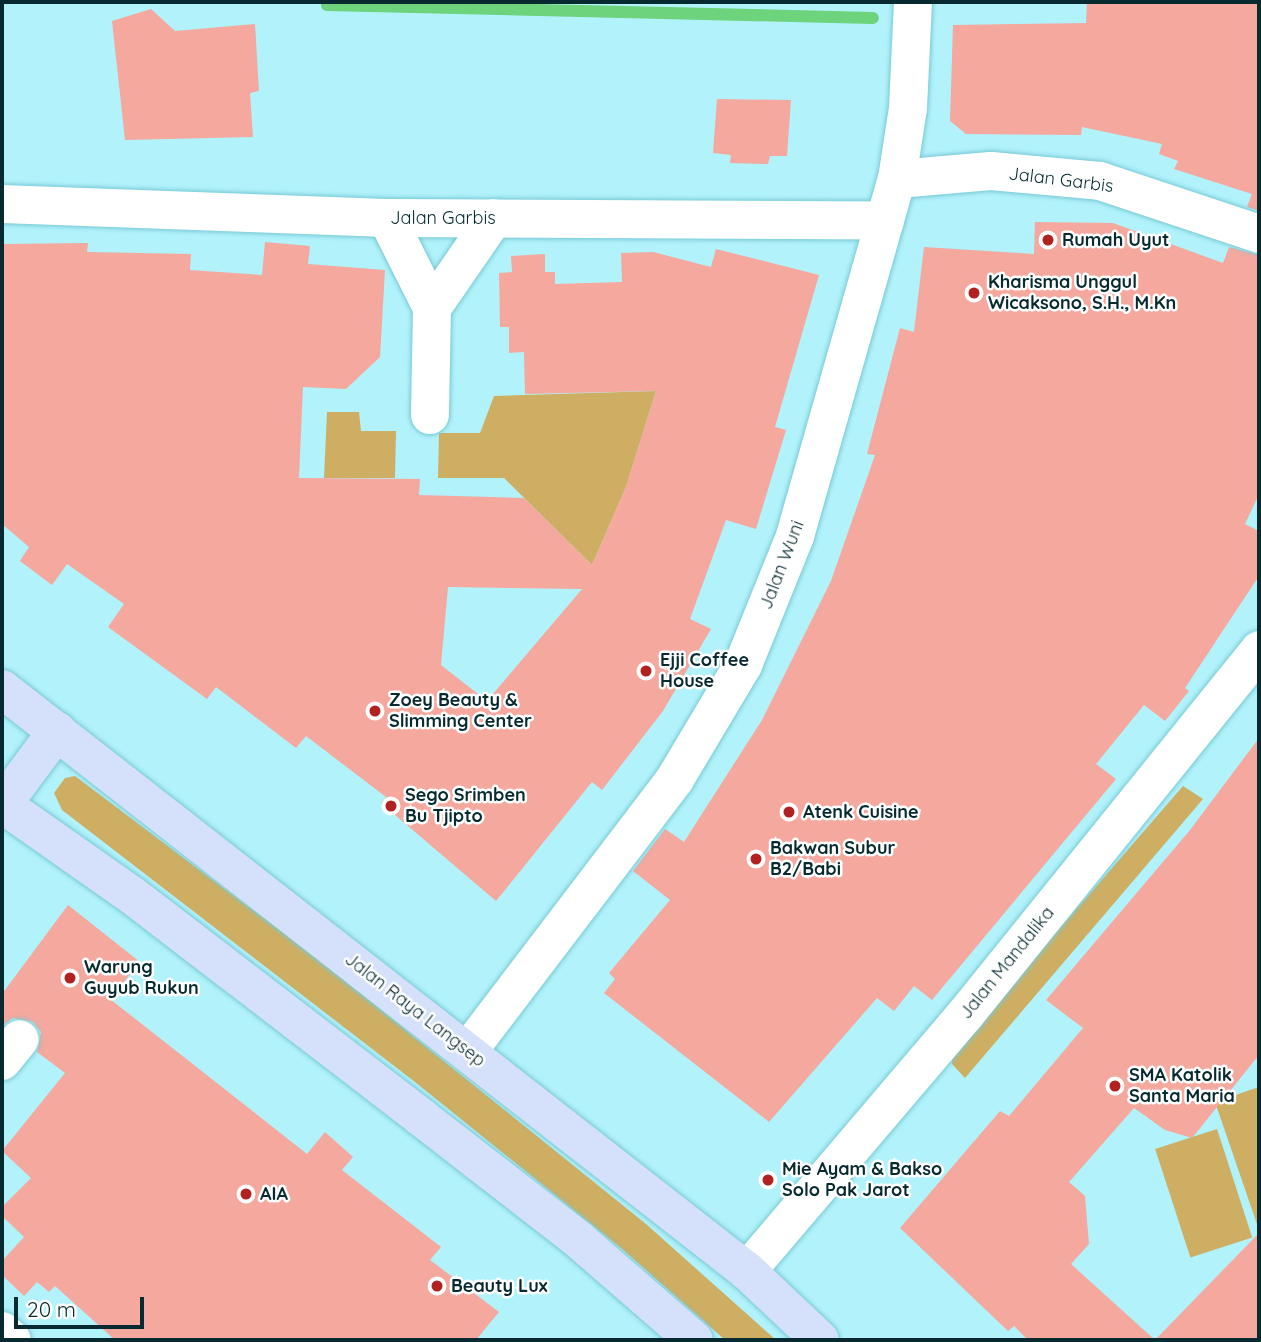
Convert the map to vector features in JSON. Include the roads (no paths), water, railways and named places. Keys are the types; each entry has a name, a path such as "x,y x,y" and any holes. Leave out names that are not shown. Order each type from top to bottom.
{"main road":[{"name":"Jalan Raya Langsep","path":"2,689 747,1271 820,1340"},
{"path":"57,731 2,804 134,896 422,1118 579,1240 694,1340"}],"street":[{"name":"Jalan Wuni","path":"468,1051 675,779 743,666 795,536 897,179 908,108 913,2"},
{"name":"Jalan Garbis","path":"897,179 991,171 1100,181 1259,234"},
{"name":"Jalan Garbis","path":"2,204 387,218 885,221"},
{"path":"387,218 432,308 430,415"},
{"path":"432,308 494,218"},
{"name":"Jalan Mandalika","path":"747,1271 965,1015 1259,650"},
{"path":"2,1331 12,1340"}],"waterway":[{"path":"327,5 873,18"}],"place":[{"name":"Rumah Uyut","path":"1048,240"},
{"name":"Kharisma Unggul Wicaksono, S.H., M.Kn","path":"974,293"},
{"name":"Ejji Coffee House","path":"646,671"},
{"name":"Zoey Beauty & Slimming Center","path":"375,711"},
{"name":"Sego Srimben Bu Tjipto","path":"391,806"},
{"name":"Atenk Cuisine","path":"789,812"},
{"name":"Bakwan Subur B2/Babi","path":"756,859"},
{"name":"Warung Guyub Rukun","path":"70,978"},
{"name":"SMA Katolik Santa Maria","path":"1115,1086"},
{"name":"Mie Ayam & Bakso Solo Pak Jarot","path":"768,1180"},
{"name":"AIA","path":"246,1194"},
{"name":"Beauty Lux","path":"437,1286"}]}
